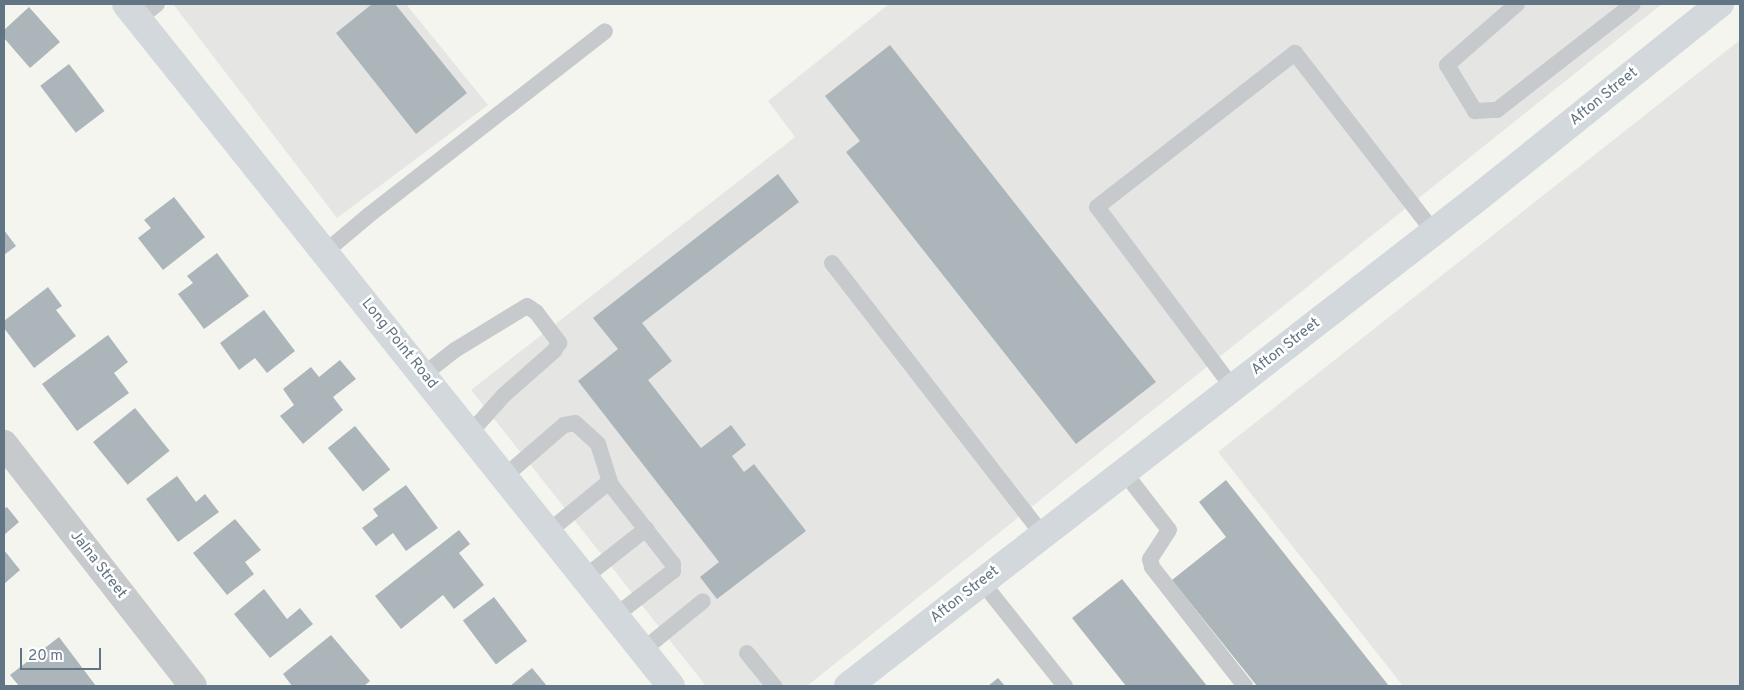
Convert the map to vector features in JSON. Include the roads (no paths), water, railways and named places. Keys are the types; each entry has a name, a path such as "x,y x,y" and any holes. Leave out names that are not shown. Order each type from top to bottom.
{"street":[{"name":"Afton Street","path":"848,686 1434,232 1720,4"},
{"name":"Long Point Road","path":"140,9 325,252 671,686"},
{"name":"Jalna Street","path":"4,444 193,686"}],"lane":[{"path":"1517,4 1447,65 1475,111 1497,110 1632,4"},
{"path":"325,252 369,215 605,31"},
{"path":"1233,388 1097,207 1287,59 1295,53 1434,232"},
{"path":"832,263 1043,535"},
{"path":"423,375 455,350 526,306 536,312 559,344 554,351 504,395 470,433"},
{"path":"504,476 564,425 575,423 598,444 610,485 673,564 673,571 615,616"},
{"path":"1124,472 1169,530 1150,559 1152,567 1244,686"},
{"path":"549,531 604,486 610,485"},
{"path":"585,577 646,529"},
{"path":"982,582 1065,686"},
{"path":"643,650 704,601"},
{"path":"747,653 774,686"}]}
